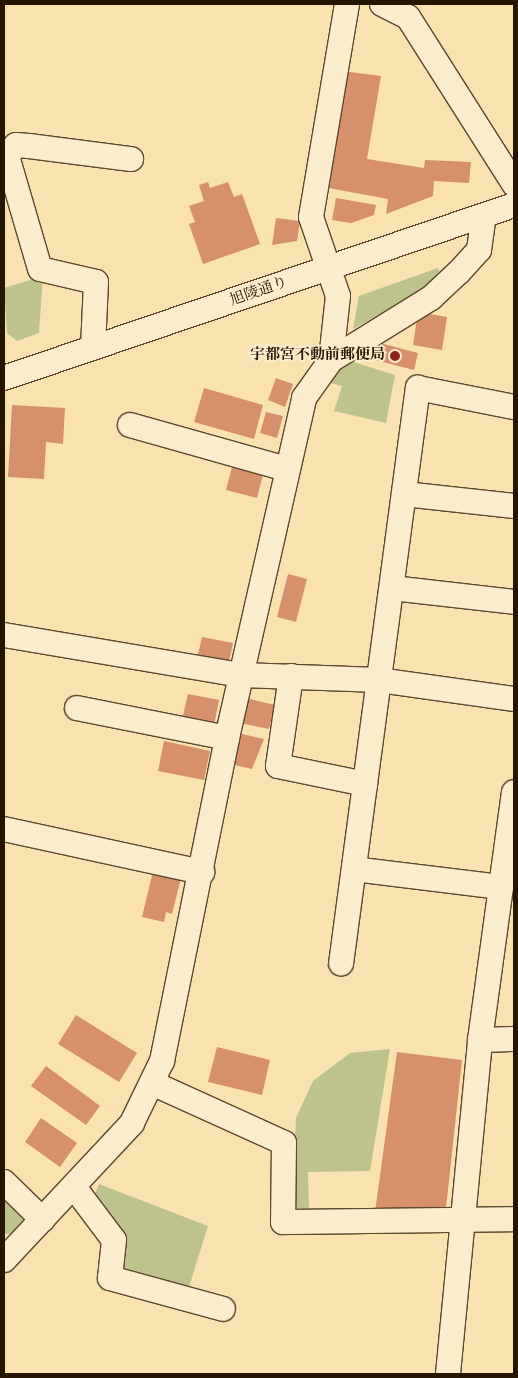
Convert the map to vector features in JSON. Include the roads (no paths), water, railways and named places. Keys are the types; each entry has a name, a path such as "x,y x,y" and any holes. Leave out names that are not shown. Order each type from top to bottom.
{"street":[{"path":"331,360 338,296 326,269 311,217 347,4"},
{"path":"382,4 409,10 514,184"},
{"path":"93,348 96,282 40,269 7,156 16,146 29,146 131,159"},
{"name":"旭陵通り","path":"4,378 514,205"},
{"path":"4,1260 132,1123 162,1061 202,872 227,738 304,398 331,360 431,298 479,250 484,216"},
{"path":"341,963 418,388 514,407"},
{"path":"130,425 287,469"},
{"path":"404,494 514,506"},
{"path":"392,588 514,602"},
{"path":"4,635 241,675 379,680 514,699"},
{"path":"291,676 278,766 365,784"},
{"path":"77,708 227,738"},
{"path":"448,1374 480,1040 501,887 509,864 514,792"},
{"path":"4,829 202,872"},
{"path":"354,869 501,887"},
{"path":"480,1040 514,1039"},
{"path":"152,1083 284,1144 283,1222 514,1219"},
{"path":"4,1182 43,1220"},
{"path":"74,1186 114,1240 110,1278 223,1309"}],"place":[{"name":"宇都宮不動前郵便局","path":"395,356"}]}
